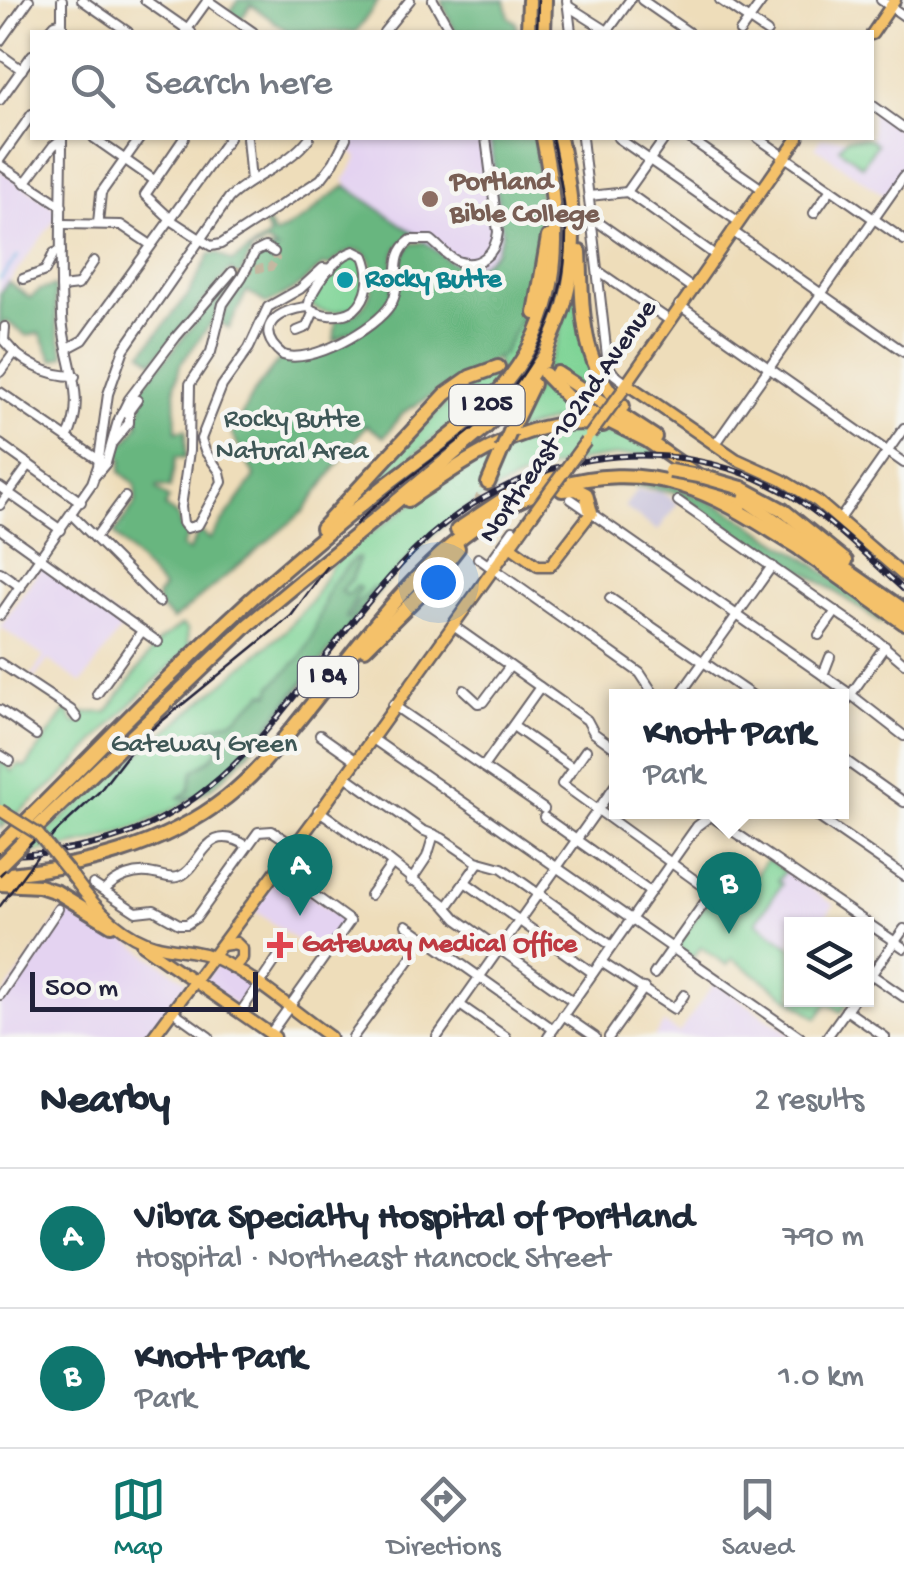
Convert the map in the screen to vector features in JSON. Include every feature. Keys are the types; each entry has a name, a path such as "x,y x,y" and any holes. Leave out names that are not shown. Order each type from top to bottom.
{"highway":[{"path":"528,0 528,30"},
{"path":"544,30 545,0"},
{"path":"534,314 548,250 544,140"},
{"name":"I 205","path":"3,838 269,583 474,417 500,391 524,358 547,306 556,254 556,210 544,140"},
{"name":"I 205","path":"0,870 23,842 178,689 355,534 486,427 519,393 545,355 568,291 573,214 560,140"},
{"path":"573,214 591,358 611,393 657,438"},
{"path":"488,483 545,355"},
{"path":"269,583 446,394 470,377 498,367"},
{"path":"807,554 639,436 574,404 555,388 551,373 579,384 873,587"},
{"path":"355,534 525,432 580,422 639,436"},
{"name":"I 84","path":"0,870 124,847 165,830 212,802 262,758 384,606 432,555 494,509 554,482 622,470 670,471 742,488 797,520 904,610"},
{"path":"432,555 470,519 508,496 560,476"},
{"name":"I 84","path":"0,870 48,869 104,857 186,824 249,778 408,586 503,509 542,491 580,480 622,476 661,480 702,492 807,554 904,623"},
{"path":"459,543 520,505 563,490 576,489 586,494 591,513"},
{"path":"0,884 39,886 62,894 112,923"},
{"path":"39,886 56,896 58,910"}],"main road":[{"path":"874,31 889,2"},
{"name":"Northeast 102nd Avenue","path":"156,1037 490,567 510,546 625,387 796,141"},
{"path":"625,387 736,460 789,483 840,519 904,576"},
{"path":"510,546 536,565 546,567 558,559 591,513"},
{"path":"0,812 40,842 92,910 272,1036"},
{"path":"112,923 151,944 213,957 330,1037"},
{"path":"222,946 233,943 242,949 242,958 233,968"}],"street":[{"path":"0,40 29,0"},
{"path":"62,0 62,30"},
{"path":"82,0 94,4 126,30"},
{"path":"145,0 185,30"},
{"path":"189,30 208,0 250,30"},
{"path":"386,30 410,0"},
{"path":"433,0 450,30"},
{"path":"609,30 630,0"},
{"path":"642,0 685,30"},
{"path":"720,0 764,30"},
{"path":"742,30 763,0"},
{"path":"889,2 904,16"},
{"path":"568,3 605,30"},
{"path":"568,3 570,30"},
{"path":"0,54 22,70"},
{"path":"0,100 30,58"},
{"path":"874,106 904,128"},
{"path":"30,117 0,162 62,206"},
{"path":"26,183 60,140"},
{"path":"62,140 62,320 75,376 72,425 66,438"},
{"path":"97,140 154,180"},
{"path":"98,224 100,196 139,140"},
{"path":"183,140 145,196 209,246 221,244 320,179 345,140"},
{"path":"68,348 81,342 227,140"},
{"path":"247,140 251,181"},
{"path":"0,615 81,502 95,476 108,394 123,350 229,198 292,158 307,140"},
{"path":"274,252 266,247 256,252 222,306 211,352 190,382 189,456 181,508 183,524 188,528 197,527 222,482 201,439 222,386 249,348 268,307 326,272 349,252 362,254 368,270 364,298 356,308 345,314 284,310 272,322 271,342 282,355 302,358 359,332 384,313 394,298 399,252 414,239 431,240 450,258 463,263 489,255 497,242 498,230 486,140"},
{"path":"582,140 608,365 625,387"},
{"path":"621,140 904,352"},
{"path":"626,192 665,140"},
{"path":"692,140 762,189"},
{"path":"761,140 904,240"},
{"path":"715,445 904,176"},
{"path":"814,214 831,189"},
{"path":"589,196 626,192 715,254"},
{"path":"592,218 692,288"},
{"path":"62,224 124,226 151,245"},
{"path":"23,280 46,271 54,253 62,251"},
{"path":"62,287 78,285 94,261"},
{"path":"95,476 104,468 129,399 232,272"},
{"path":"297,331 307,327 310,298 326,272"},
{"path":"598,272 668,320"},
{"path":"679,306 904,463"},
{"path":"5,327 5,342 14,352 48,372 75,376"},
{"path":"0,372 14,352"},
{"path":"0,392 99,460"},
{"path":"112,442 130,422 129,412 136,400"},
{"path":"840,519 904,428"},
{"path":"0,444 81,502"},
{"path":"0,505 29,464"},
{"path":"0,486 61,530"},
{"path":"95,538 125,496"},
{"path":"570,499 843,689"},
{"path":"678,501 904,663"},
{"path":"72,514 159,602"},
{"path":"0,529 158,642"},
{"path":"490,567 513,530"},
{"path":"478,558 640,673 650,689"},
{"path":"684,689 772,566"},
{"path":"0,572 20,587"},
{"path":"610,598 743,689"},
{"path":"819,635 836,612"},
{"path":"452,625 587,720 597,736 609,744"},
{"path":"96,694 142,631"},
{"path":"884,646 850,694 904,736"},
{"path":"823,675 830,657"},
{"path":"0,663 77,718"},
{"path":"464,690 478,703 485,701 510,666"},
{"path":"483,767 540,687"},
{"path":"393,705 650,892"},
{"path":"0,710 36,736"},
{"path":"513,726 574,768"},
{"path":"320,735 354,759"},
{"path":"370,737 800,1037"},
{"path":"586,750 562,784 715,894 654,974"},
{"path":"0,755 10,762"},
{"path":"849,763 904,802"},
{"path":"344,774 421,829 479,862 500,866 612,946"},
{"path":"442,1035 609,794"},
{"path":"314,815 392,864 458,919 573,1001"},
{"path":"406,924 550,1033 704,819"},
{"path":"718,819 904,948"},
{"path":"821,819 904,876"},
{"path":"92,884 136,912 154,910 176,923 187,924 197,917 258,832 275,832 293,845"},
{"path":"411,880 427,857 434,834"},
{"path":"104,892 116,880 132,874 180,876 202,850 217,841 234,840 248,846"},
{"path":"447,906 479,862"},
{"path":"370,895 392,864"},
{"path":"272,1036 350,921 277,868"},
{"path":"464,882 593,973"},
{"path":"112,923 124,905"},
{"path":"0,995 3,984 58,910"},
{"path":"874,971 904,930"},
{"path":"240,1013 280,954"},
{"path":"353,1037 414,954"},
{"path":"600,962 674,1009 684,995"},
{"path":"874,981 904,997"},
{"path":"610,1037 644,988"},
{"path":"460,1004 506,1037"},
{"path":"827,1037 848,1007"},
{"path":"846,1010 885,1037"},
{"path":"174,1012 209,1037"},
{"path":"563,1015 595,1037"}],"shaded area":[{"path":"874,111 904,133 904,169 885,196 815,147 820,140 874,140"},
{"name":"Portland Bible College","path":"351,140 490,140 502,229 496,251 481,264 456,264 346,186 344,181 358,157 346,149"},
{"path":"0,169 58,209 58,215 0,294"},
{"path":"637,490 661,492 678,503 658,531 624,507"},
{"path":"43,564 125,623 82,683 48,660 32,681 29,679 44,657 0,627"},
{"path":"785,871 834,905 825,917 784,917 784,942 756,922 782,885 777,881"},
{"path":"279,873 347,921 321,958 254,910"},
{"path":"70,902 185,980 186,984 148,1037 0,1037 0,1000"},
{"path":"217,964 254,988 240,1008 203,982"},
{"path":"715,982 794,1037 654,1037 664,1023 679,1033"}],"green space":[{"path":"238,0 379,0 357,30 286,30 251,5 241,19 230,12"},
{"path":"441,0 505,0 517,30 454,30"},
{"name":"Rocky Butte Natural Area","path":"490,140 536,140 543,252 535,291 503,354 404,412 384,437 366,425 304,511 173,620 159,607 157,597 163,588 114,534 136,503 135,484 120,472 122,459 117,453 112,454 121,439 126,442 139,424 143,406 134,397 235,275 231,269 153,361 142,353 188,295 210,254 217,253 232,262 270,236 261,219 275,235 308,216 346,186 416,235 397,249 392,295 387,304 369,321 334,341 336,320 354,314 366,302 372,286 369,258 360,251 347,253 267,304 247,291 229,328 221,323 223,317 257,258 262,251 277,250 267,243 252,251 240,276 220,302 215,318 180,365 175,386 176,431 186,429 186,458 176,457 170,488 157,489 169,499 165,507 189,533 182,547 189,551 199,531 210,539 255,477 232,434 252,395 281,357 309,358 323,353 390,310 400,259 411,244 425,242 450,262 463,266 481,264 496,251 502,234"},
{"path":"845,140 871,140 877,144 862,166 839,148"},
{"path":"354,254 359,255 365,274 356,307 327,312 311,305 334,269"},
{"path":"577,266 582,333 608,394 648,435 580,419 549,422 513,434 556,345"},
{"path":"8,282 30,298 55,286 57,327 65,356 53,360 40,333 27,336 6,321 0,327 0,294"},
{"path":"530,299 538,315 499,385 327,526 470,379 499,370 496,357 503,353"},
{"name":"Gateway Green","path":"567,428 615,435 660,454 596,458 542,471 495,491 416,550 257,743 215,782 137,827 79,844 19,853 284,632 312,600 342,554 421,497 514,441"},
{"path":"607,479 672,485 725,508 805,558 895,624 880,622 673,492 627,484 569,487"},
{"path":"359,558 352,579 340,591 348,596 356,586 360,588 346,618 350,618 357,603 375,590 348,628 228,773 194,797 179,798 189,791 193,771 212,758 217,749 218,737 202,740 202,731 235,719 264,693 270,694 272,686 301,657 311,640 331,584"},
{"path":"182,625 187,629 188,644 196,642 62,777 0,828 0,757 12,772 18,765 26,767 67,709 77,724 84,713 107,712 159,641"},
{"path":"767,859 785,871 778,881 782,884 756,922 784,942 784,995 732,958 727,965 701,947 693,958 676,946 711,897 731,910"},
{"path":"801,1007 825,1007 817,1018"}],"waterway":[{"path":"0,279 18,256"}],"tunnel":[{"path":"232,272 271,267 276,259 274,252"},
{"path":"470,524 488,483"}],"tram line":[{"path":"537,30 538,0"},
{"path":"356,524 497,407 515,386 543,338 561,285 565,257 564,206 552,140"},
{"path":"0,906 54,834 99,792 140,739 291,616 327,567"},
{"path":"0,875 37,838"}],"railway":[{"path":"0,855 79,847 144,827 197,796 243,756 284,710 413,552 452,518 496,491 542,472 591,460 641,455 691,460 741,472 788,494 819,515 904,590"}],"place":[{"name":"Portland Bible College","path":"430,199"},
{"name":"Rocky Butte","path":"345,280"},
{"name":"Vibra Specialty Hospital of Portland","path":"300,916"},
{"name":"Knott Park","path":"729,934"},
{"name":"Gateway Medical Office","path":"280,945"}]}
